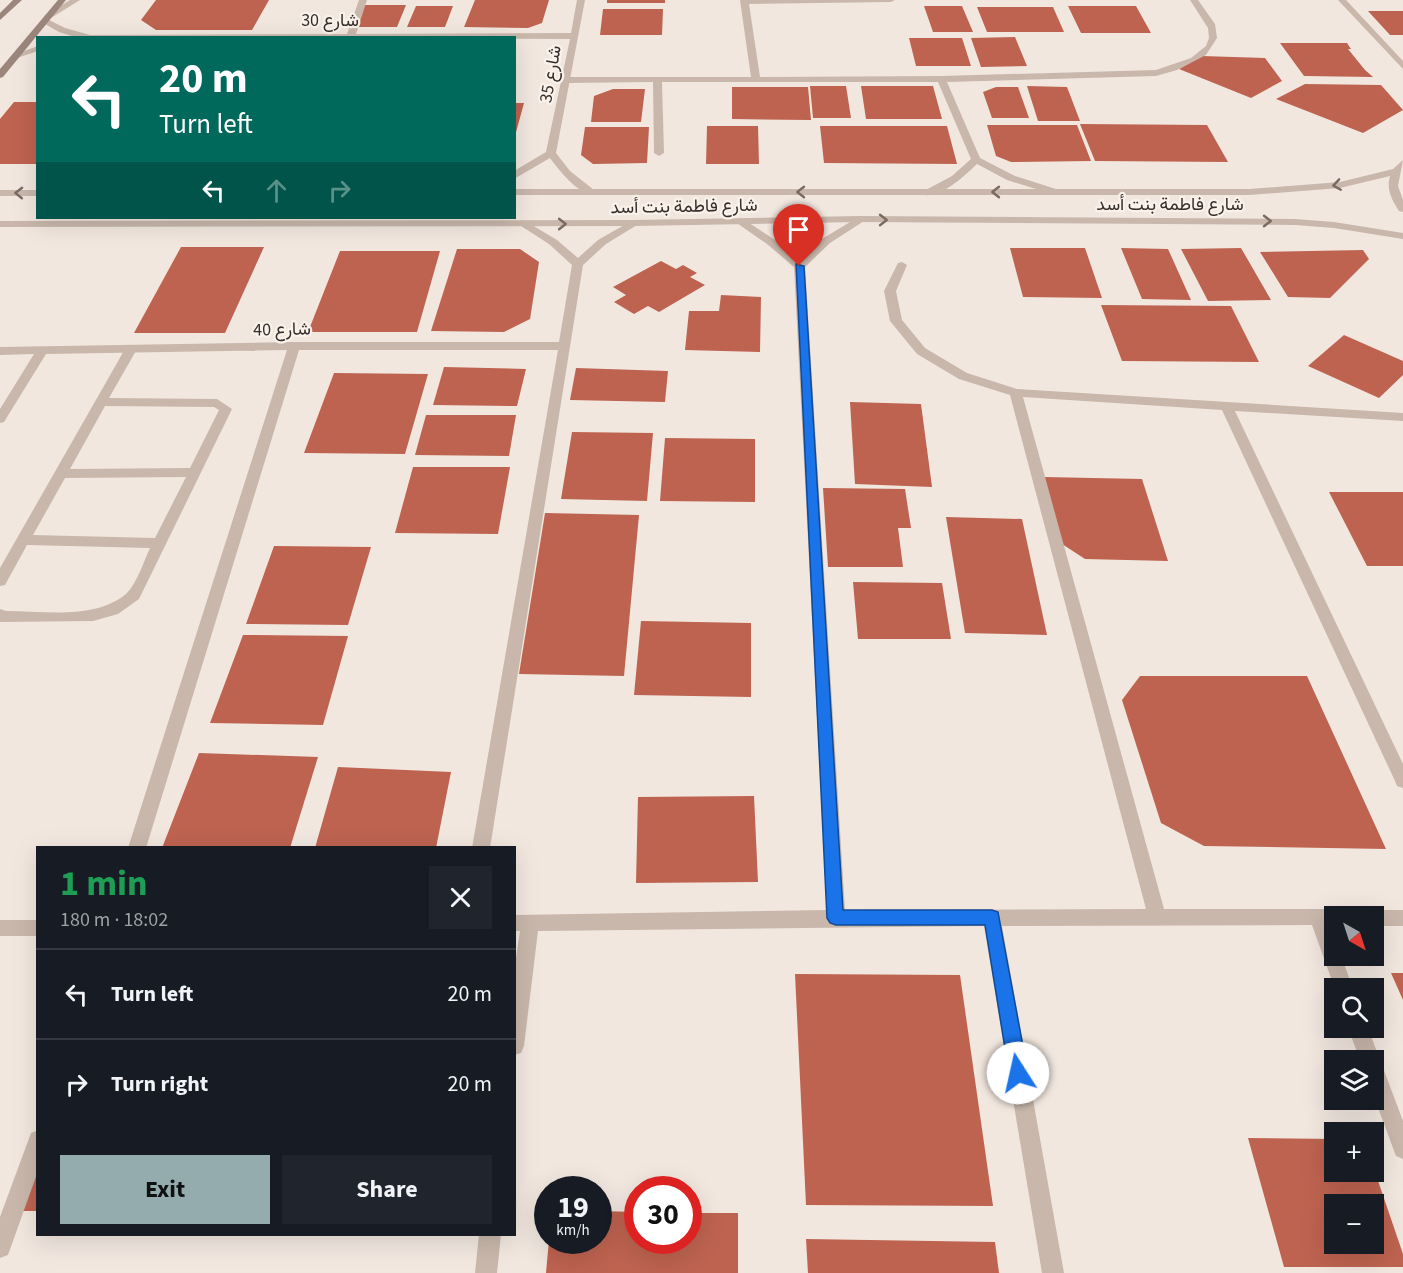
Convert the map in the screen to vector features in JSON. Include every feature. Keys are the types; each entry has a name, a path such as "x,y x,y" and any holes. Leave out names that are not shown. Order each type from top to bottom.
{"main road":[{"path":"0,75 62,0"},
{"path":"0,18 16,1"}],"street":[{"path":"46,18 76,0"},
{"path":"351,36 363,0"},
{"name":"شارع 35","path":"551,153 581,0"},
{"path":"756,79 744,1 891,0"},
{"path":"567,80 942,79 1156,73 1183,65 1202,55 1211,42 1212,28 1194,0"},
{"path":"1342,0 1403,66"},
{"name":"شارع 30","path":"46,18 62,30 81,36"},
{"name":"شارع 30","path":"351,36 574,36"},
{"path":"17,55 36,49"},
{"path":"942,79 976,160 1011,178 1055,192"},
{"path":"657,80 660,153"},
{"path":"516,175 551,153 566,173 590,192"},
{"path":"928,193 956,178 976,160"},
{"path":"1403,163 1394,172 1392,189 1403,209"},
{"name":"شارع فاطمة بنت أسد","path":"516,192 1281,191 1340,185 1394,172"},
{"path":"0,193 36,193"},
{"path":"799,266 826,241 860,219"},
{"name":"شارع فاطمة بنت أسد","path":"0,224 633,224 860,219 1295,222 1375,230 1403,236"},
{"path":"738,221 771,242 799,266 836,918"},
{"path":"523,224 554,242 578,264"},
{"path":"481,846 578,264 602,242 633,224"},
{"path":"902,265 890,291 896,321 921,351 963,376 1016,393 1403,417"},
{"path":"138,846 294,346"},
{"name":"شارع 40","path":"0,351 294,346 564,346"},
{"path":"0,581 131,349"},
{"path":"0,419 42,350"},
{"path":"1016,393 1157,918"},
{"path":"0,614 2,617 93,616 113,610 134,595 226,409 216,403 101,402"},
{"path":"1227,406 1403,781"},
{"path":"60,474 195,472"},
{"path":"23,540 159,543"},
{"path":"516,1016 522,924 836,918 1324,917"},
{"path":"992,918 1053,1273"},
{"path":"1384,918 1403,918"},
{"path":"0,928 36,928"},
{"path":"1384,1097 1403,1149"},
{"path":"0,1247 36,1146"},
{"path":"486,1273 490,1236"}],"building":[{"path":"156,0 269,0 252,30 156,30 141,20"},
{"path":"475,0 549,0 542,23 528,28 464,27"},
{"path":"607,0 665,0 665,3 607,3"},
{"path":"365,5 406,5 397,27 355,27"},
{"path":"416,6 453,6 445,27 407,27"},
{"path":"924,6 962,6 973,32 933,32"},
{"path":"1068,6 1136,6 1151,33 1081,33"},
{"path":"977,7 1053,7 1064,32 987,32"},
{"path":"603,9 663,9 662,35 600,35"},
{"path":"1368,11 1403,11 1403,35 1390,35"},
{"path":"1015,37 1027,66 981,67 971,38"},
{"path":"909,38 962,38 971,66 916,66"},
{"path":"1280,43 1347,43 1351,49 1348,49 1373,77 1304,76"},
{"path":"1202,56 1265,58 1282,81 1251,98 1179,69"},
{"path":"1305,84 1381,85 1403,110 1363,133 1276,99"},
{"path":"810,86 846,86 851,118 813,118"},
{"path":"861,86 933,86 942,119 866,119"},
{"path":"1027,86 1067,87 1080,121 1038,121"},
{"path":"732,87 808,87 811,120 732,119"},
{"path":"996,87 1018,87 1029,118 992,118 983,92"},
{"path":"613,89 645,89 641,122 591,122 594,96"},
{"path":"14,102 36,102 36,164 0,164 0,119"},
{"path":"516,103 524,103 516,132"},
{"path":"1080,124 1207,125 1228,162 1095,161"},
{"path":"987,125 1077,125 1091,161 1011,162 996,156"},
{"path":"707,126 758,126 759,164 706,164"},
{"path":"820,126 947,126 957,164 824,163"},
{"path":"585,127 649,127 647,163 593,164 581,155"},
{"path":"181,247 264,247 225,333 134,333"},
{"path":"1010,248 1085,248 1102,298 1023,297"},
{"path":"1121,248 1168,249 1191,300 1142,299"},
{"path":"1241,248 1271,300 1208,301 1181,249"},
{"path":"457,249 520,249 539,262 530,319 504,332 431,331"},
{"path":"1363,250 1369,259 1330,298 1288,297 1260,252"},
{"path":"340,251 440,251 417,332 308,332"},
{"path":"661,261 676,269 683,265 697,273 690,277 705,285 659,312 648,306 634,314 614,302 626,295 613,287"},
{"path":"721,295 761,297 760,352 685,350 689,311 719,311"},
{"path":"1101,305 1231,306 1259,362 1122,361"},
{"path":"1344,335 1403,361 1403,375 1379,398 1308,366"},
{"path":"444,367 526,369 517,406 433,405"},
{"path":"576,368 668,371 665,402 570,400"},
{"path":"334,373 428,374 405,454 304,453"},
{"path":"850,402 921,404 932,487 855,484"},
{"path":"426,415 516,415 509,456 415,455"},
{"path":"572,432 653,433 647,501 561,499"},
{"path":"665,438 755,439 755,502 660,501"},
{"path":"413,467 510,467 498,534 395,533"},
{"path":"1044,477 1142,479 1168,561 1085,559 1059,542"},
{"path":"823,488 905,489 911,528 898,528 903,567 828,567"},
{"path":"1329,492 1403,492 1403,566 1367,566"},
{"path":"545,513 639,515 624,676 519,674"},
{"path":"946,517 1022,519 1047,635 965,633"},
{"path":"274,546 371,547 348,625 246,624"},
{"path":"853,582 942,583 951,639 858,639"},
{"path":"641,621 751,623 751,697 634,695"},
{"path":"243,635 348,636 323,725 210,723"},
{"path":"1140,676 1307,676 1386,849 1204,846 1161,823 1122,700"},
{"path":"199,753 318,757 291,846 163,846"},
{"path":"338,767 451,772 436,846 316,846"},
{"path":"754,796 758,882 636,883 638,797"},
{"path":"1391,973 1403,973 1403,1000"},
{"path":"795,974 960,975 993,1206 806,1205"},
{"path":"1248,1138 1324,1139 1324,1182 1378,1182 1383,1194 1324,1194 1324,1254 1384,1254 1384,1198 1403,1254 1403,1267 1284,1267"},
{"path":"36,1170 36,1211 21,1211"},
{"path":"612,1211 624,1212 624,1254 702,1254 702,1213 738,1213 738,1273 546,1273 548,1254 612,1254"},
{"path":"806,1239 995,1242 999,1273 808,1273"}],"route":[{"path":"799,266 836,918 992,918 1018,1073"}]}
